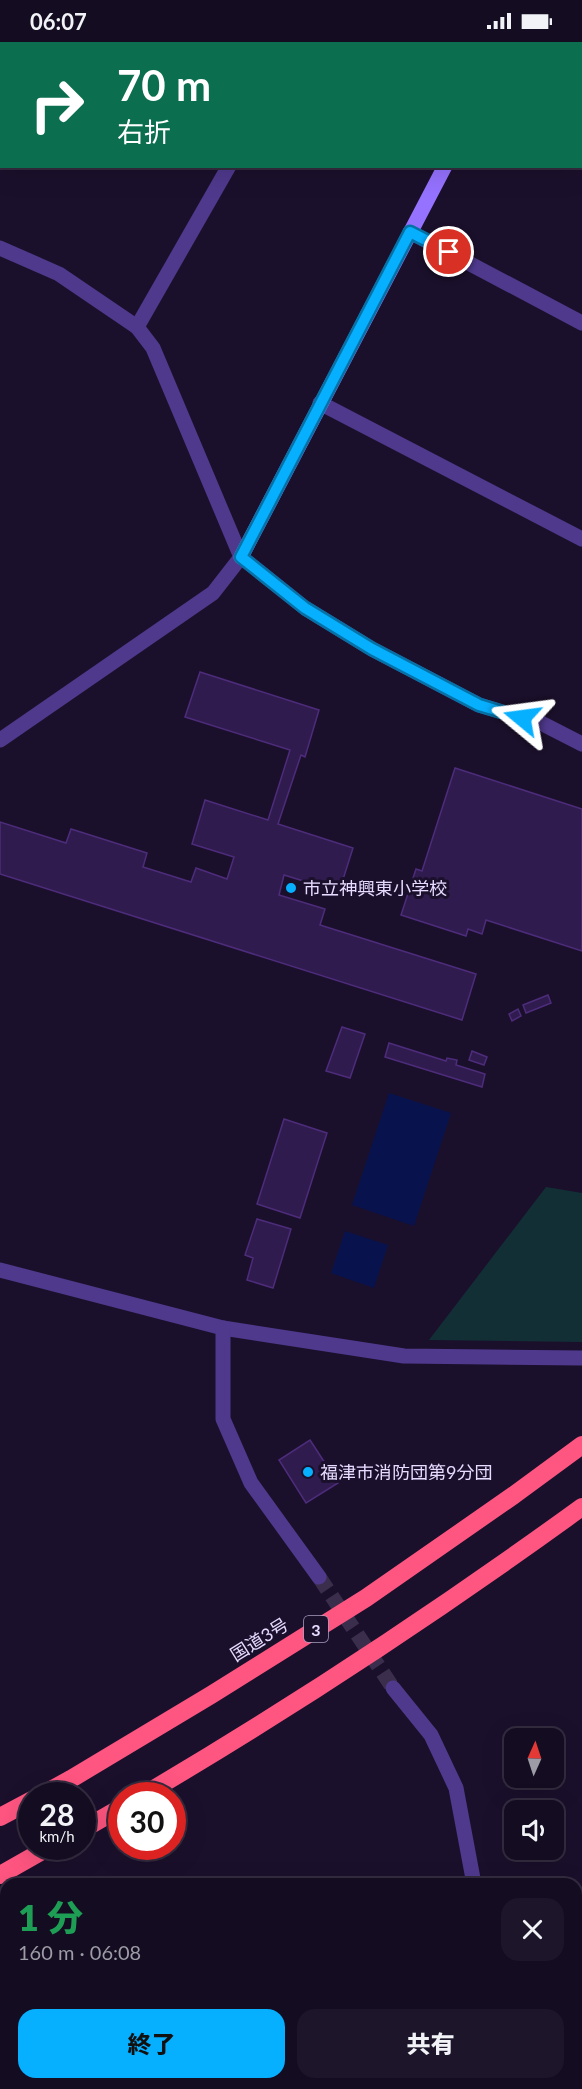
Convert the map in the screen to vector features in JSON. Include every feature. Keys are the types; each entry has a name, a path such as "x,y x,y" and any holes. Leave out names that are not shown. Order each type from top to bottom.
{"highway":[{"name":"国道3号","path":"66,1782 366,1598 582,1445"},
{"path":"166,1782 245,1735 402,1634 582,1507"},
{"path":"0,1817 18,1807"},
{"path":"0,1875 26,1860"}],"street":[{"path":"137,327 229,168"},
{"path":"0,740 213,593 241,557 444,168"},
{"path":"410,232 582,322"},
{"path":"0,248 59,274 137,327 153,348 241,557 305,608 372,649 479,705 543,724 582,744"},
{"path":"320,403 582,539"},
{"path":"0,1270 223,1328 404,1356 582,1358"},
{"path":"223,1328 223,1419 251,1483 319,1578"},
{"path":"393,1688 431,1735 456,1788 473,1878"}],"green space":[{"path":"546,1187 582,1193 582,1342 429,1340"}],"shaded area":[{"path":"389,1093 451,1113 414,1226 352,1205"},
{"path":"345,1231 388,1245 374,1288 331,1273"}],"building":[{"path":"200,672 319,710 305,757 301,755 278,824 353,848 339,892 284,875 279,895 325,909 320,925 476,974 462,1020 0,874 0,822 66,843 71,829 147,853 143,867 191,882 196,868 227,879 234,857 192,844 205,800 268,820 290,750 185,717"},
{"path":"455,768 582,809 582,951 486,920 482,934 468,929 466,936 401,915 416,869 422,871"},
{"path":"548,995 551,1003 526,1013 523,1005"},
{"path":"518,1009 521,1016 512,1021 509,1014"},
{"path":"342,1027 365,1034 350,1078 326,1071"},
{"path":"389,1043 446,1061 447,1058 457,1060 456,1065 485,1074 482,1087 385,1057"},
{"path":"472,1051 487,1057 484,1065 469,1060"},
{"path":"284,1119 327,1133 300,1218 257,1204"},
{"path":"257,1219 291,1229 273,1288 247,1280 253,1258 245,1255"},
{"name":"福津市消防団第9分団","path":"310,1440 338,1483 306,1503 279,1460"}],"tunnel":[{"path":"319,1577 393,1688"}],"place":[{"name":"市立神興東小学校","path":"291,888"},
{"name":"福津市消防団第9分団","path":"308,1472"}],"route":[{"path":"449,252 410,232 241,557 305,608 372,649 479,705 522,718"}]}
